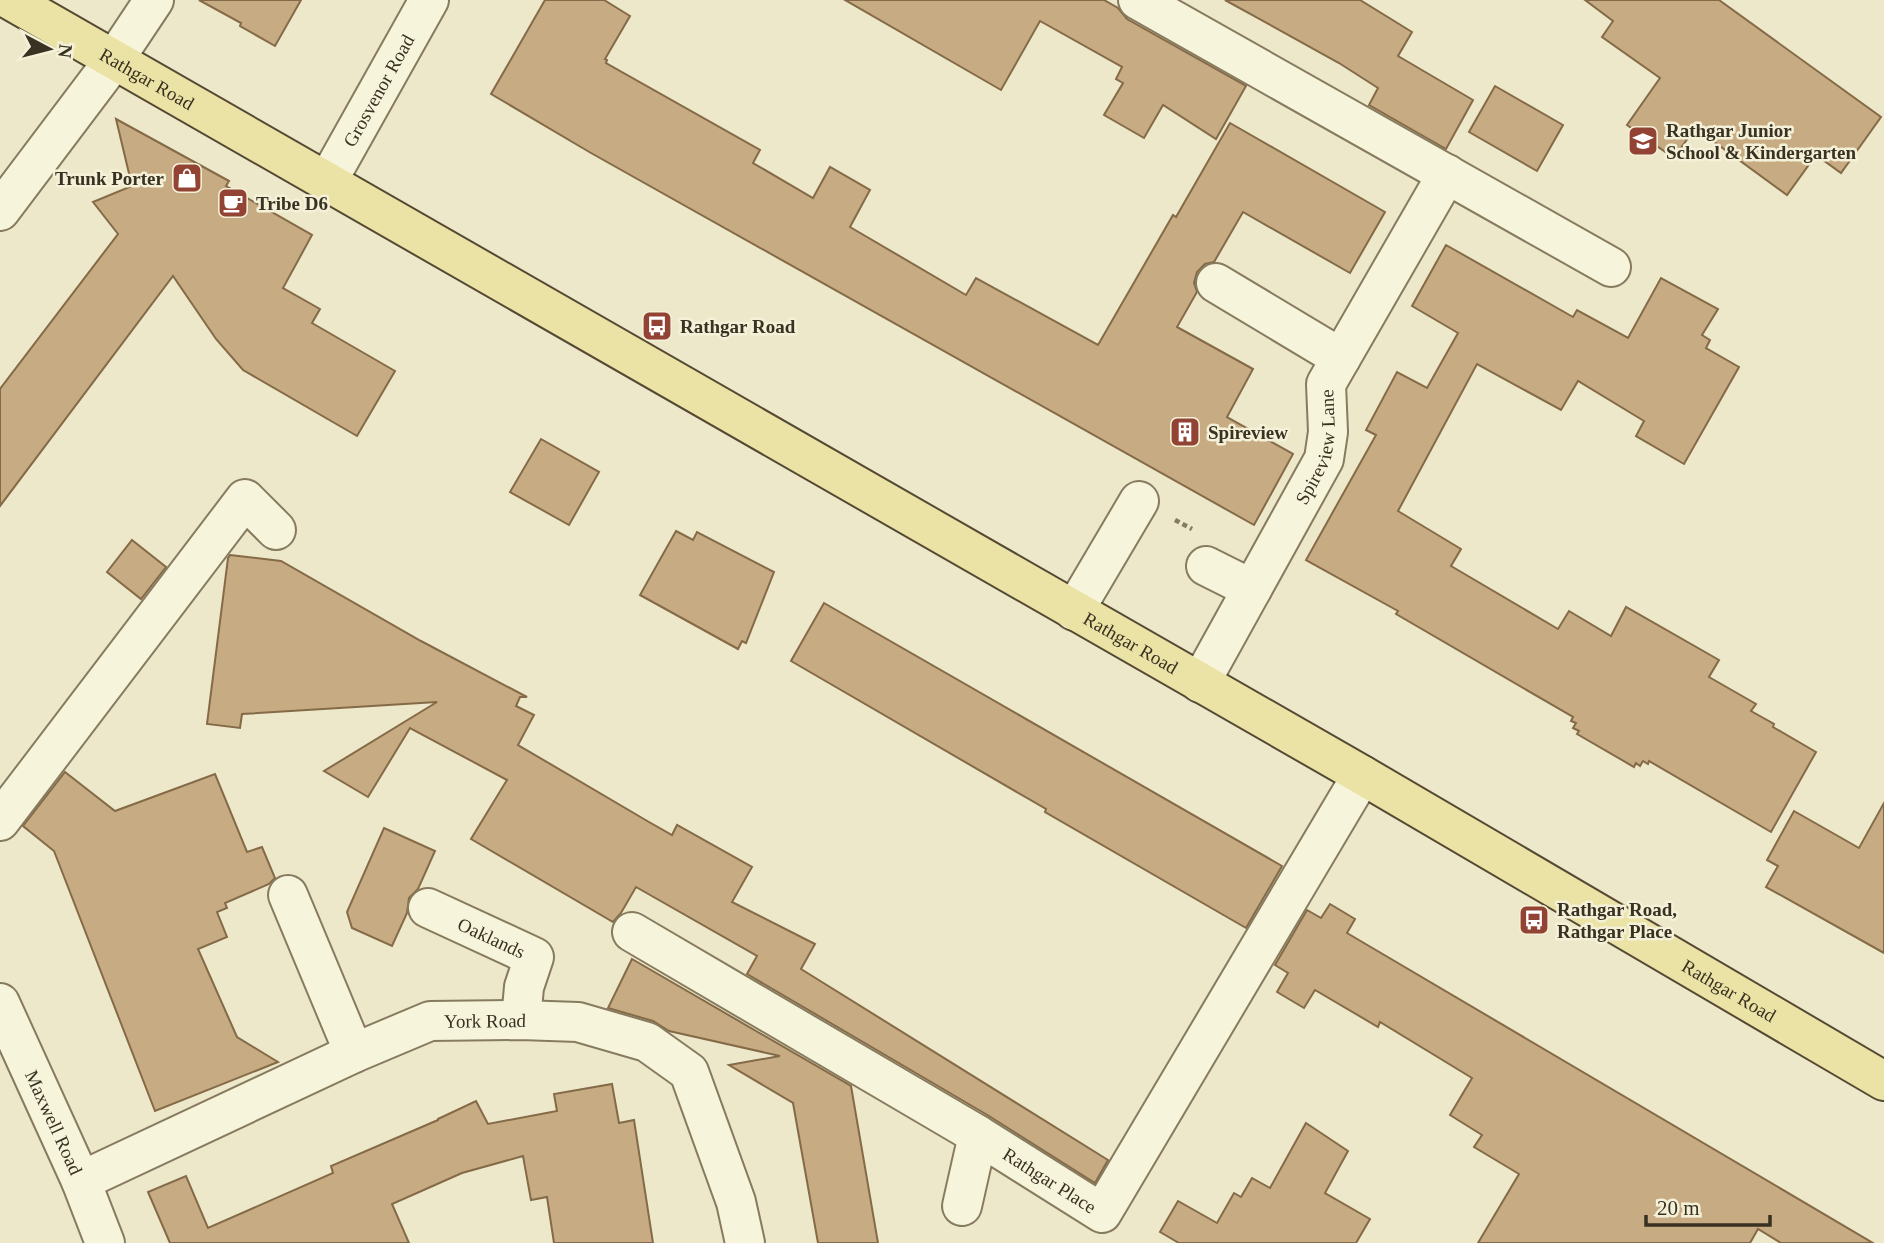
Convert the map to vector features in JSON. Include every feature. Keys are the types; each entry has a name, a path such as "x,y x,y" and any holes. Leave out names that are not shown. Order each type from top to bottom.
{"main road":[{"name":"Rathgar Road","path":"10,0 1362,775 1884,1081"}],"street":[{"path":"0,211 114,60 154,0"},
{"name":"Grosvenor Road","path":"327,182 429,0"},
{"path":"1138,0 1611,267"},
{"name":"Spireview Lane","path":"1200,683 1324,459 1328,432 1326,384 1447,174"},
{"path":"1216,283 1341,358"},
{"path":"0,821 245,499 276,530"},
{"path":"1074,611 1139,501"},
{"path":"170,641 206,553"},
{"path":"1206,566 1252,589"},
{"name":"Rathgar Place","path":"632,932 978,1135 1102,1213 1362,775"},
{"path":"289,895 354,1053"},
{"name":"Oaklands","path":"428,908 534,957 524,987 521,1020"},
{"name":"Maxwell Road","path":"0,1003 81,1181 104,1243"},
{"name":"York Road","path":"81,1181 354,1053 430,1021 578,1022 647,1042 689,1072 736,1202 745,1243"},
{"path":"962,1206 978,1135"}],"building":[{"path":"199,0 301,0 275,46"},
{"path":"545,0 604,0 630,16 605,59 606,63 760,150 753,163 813,198 830,167 870,190 850,227 966,295 976,278 1098,345 1230,123 1385,212 1350,273 1243,212 1214,262 1205,264 1197,272 1194,283 1197,292 1177,327 1253,369 1227,417 1293,454 1254,525 591,153 491,94"},
{"path":"845,0 1104,0 1118,8 1127,19 1246,86 1216,139 1163,105 1144,138 1104,115 1123,83 1116,79 1122,67 1040,21 1001,90"},
{"path":"1225,0 1360,0 1412,32 1398,56 1473,100 1446,149 1369,105 1378,88 1339,63"},
{"path":"1585,0 1719,0 1881,117 1841,173 1816,155 1787,195 1695,128 1674,158 1627,125 1660,78 1602,37 1613,21"},
{"path":"1495,86 1563,125 1537,171 1469,132"},
{"path":"116,119 229,181 226,186 312,235 283,288 320,309 312,323 395,371 357,436 243,370 216,339 173,276 0,506 0,389 118,234 93,202 132,186"},
{"path":"1446,245 1573,317 1577,310 1628,338 1661,278 1718,309 1702,335 1710,340 1706,348 1739,367 1684,464 1636,436 1644,421 1578,381 1561,410 1477,364 1398,511 1461,549 1451,566 1558,629 1569,611 1611,636 1626,607 1719,660 1709,677 1756,704 1751,711 1816,752 1771,832 1649,761 1648,764 1643,761 1640,766 1636,763 1634,767 1577,734 1579,731 1573,728 1576,723 1571,721 1573,717 1396,614 1398,611 1306,560 1376,435 1366,430 1397,372 1427,388 1458,333 1412,306"},
{"path":"541,439 599,472 569,525 510,492"},
{"path":"676,531 693,540 697,532 774,572 746,643 742,641 738,649 640,595"},
{"path":"132,540 166,567 141,599 107,572"},
{"path":"230,555 281,561 421,641 527,697 520,697 516,706 534,715 518,745 672,835 677,825 752,867 732,902 815,944 801,969 1108,1160 1095,1183 989,1116 747,974 757,956 636,887 613,922 471,839 507,780 410,728 368,797 324,771 437,702 242,714 240,728 207,724"},
{"path":"824,603 1282,866 1246,928 791,661"},
{"path":"65,772 115,811 215,774 247,852 262,847 275,878 269,884 225,903 227,908 217,912 227,937 198,949 237,1037 278,1062 155,1111 54,851 23,826"},
{"path":"1884,803 1884,953 1766,887 1778,866 1767,860 1794,811 1859,848"},
{"path":"384,828 435,851 418,889 409,898 407,913 392,946 352,928 347,912"},
{"path":"1330,904 1355,919 1347,933 1873,1243 1781,1243 1758,1229 1750,1243 1478,1243 1519,1174 1474,1147 1482,1135 1450,1115 1472,1078 1380,1022 1378,1027 1315,990 1304,1008 1277,992 1288,973 1275,965 1307,910 1321,918"},
{"path":"632,959 851,1086 878,1243 818,1243 793,1103 729,1065 780,1056 669,1031 653,1021 608,1008"},
{"path":"612,1084 619,1123 634,1120 653,1243 554,1243 547,1197 531,1200 523,1156 462,1173 392,1204 409,1243 170,1243 148,1192 186,1176 208,1228 333,1173 331,1166 476,1101 488,1124 557,1111 554,1094"},
{"path":"1306,1123 1348,1151 1325,1193 1370,1219 1356,1243 1179,1243 1160,1232 1178,1201 1217,1223 1234,1193 1241,1197 1252,1178 1270,1188"}],"place":[{"name":"Rathgar Junior School & Kindergarten","path":"1643,141"},
{"name":"Trunk Porter","path":"187,178"},
{"name":"Tribe D6","path":"233,203"},
{"name":"Rathgar Road","path":"657,326"},
{"name":"Spireview","path":"1185,432"},
{"name":"Rathgar Road, Rathgar Place","path":"1534,920"}]}
